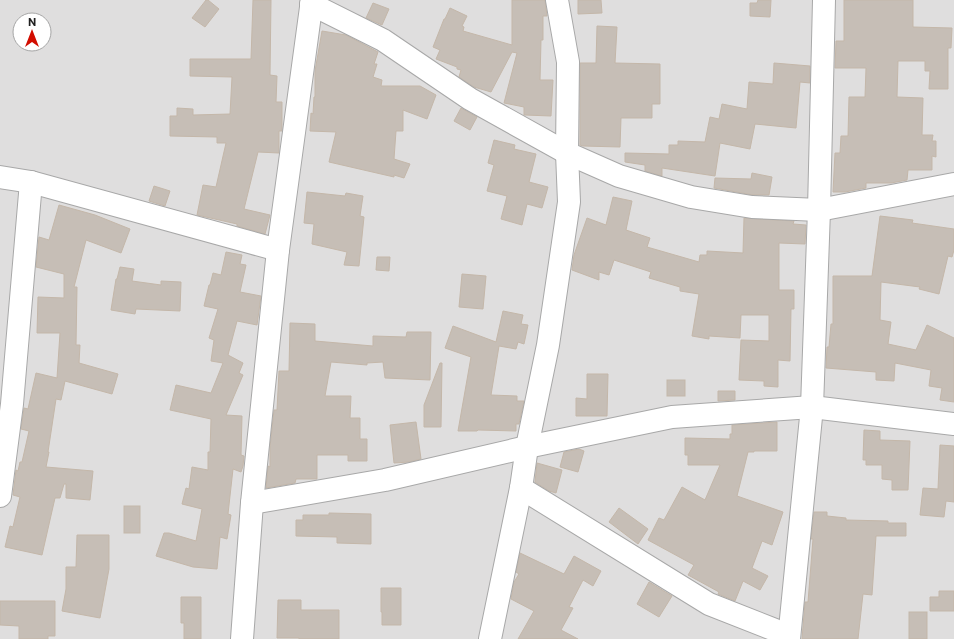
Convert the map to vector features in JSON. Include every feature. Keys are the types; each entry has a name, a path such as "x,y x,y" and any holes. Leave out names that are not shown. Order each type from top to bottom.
{"street":[{"path":"490,639 548,345 569,202 568,62 557,0"},
{"path":"789,639 812,407 820,210 824,0"},
{"path":"242,639 252,503 278,250 312,2 384,40 470,99 568,153 619,176 690,197 752,207 820,210 954,184"},
{"path":"0,177 31,182 278,250"},
{"path":"0,496 12,404 31,182"},
{"path":"252,503 385,480 527,447 672,417 812,407 954,424"},
{"path":"521,488 709,604 775,630 782,639"}],"shaded area":[{"path":"0,0 954,0 954,639 0,639"}],"building":[{"path":"206,0 219,9 205,27 192,18"},
{"path":"253,0 271,0 270,75 277,76 276,102 282,102 282,131 279,131 279,153 258,152 244,209 270,215 265,234 237,226 237,224 197,215 203,185 216,187 226,143 217,143 217,137 170,136 170,116 177,116 177,108 193,109 193,115 230,114 232,77 190,76 190,59 251,59"},
{"path":"512,0 545,0 547,16 543,16 540,80 553,80 551,116 524,115 524,107 504,103 517,53 512,52 491,92 474,87 459,77 461,70 457,69 457,67 436,59 440,50 433,47 450,8 467,16 462,26 464,27 463,31 512,45"},
{"path":"578,0 601,0 602,13 578,14"},
{"path":"758,0 771,0 770,17 750,16 750,3 757,3"},
{"path":"844,0 913,0 913,27 952,28 951,48 948,48 948,89 929,89 930,71 925,71 925,61 898,61 897,97 923,98 922,135 933,135 932,141 936,141 936,157 932,156 932,170 908,170 907,180 891,183 866,183 866,188 845,192 833,192 835,153 840,153 841,136 848,136 849,97 865,97 866,68 835,68 836,41 844,41"},
{"path":"373,3 389,9 382,25 366,18"},
{"path":"597,26 617,27 615,63 660,64 660,104 652,104 652,118 621,118 620,147 580,145 580,63 596,63"},
{"path":"322,31 346,35 378,52 374,64 377,64 373,77 382,80 381,86 420,86 436,95 427,119 403,110 403,131 396,131 394,159 410,164 404,178 329,162 336,132 310,131 311,113 313,114 315,97 315,71"},
{"path":"774,63 810,66 810,83 800,82 796,128 755,124 750,149 720,143 715,176 662,168 662,176 645,171 645,165 625,162 625,153 669,154 669,145 678,145 678,141 705,142 710,117 719,119 722,104 747,109 749,82 773,84"},
{"path":"461,108 477,117 470,130 454,121"},
{"path":"494,140 515,145 514,149 536,154 529,182 548,187 542,208 527,204 522,225 501,219 507,196 487,191 494,165 488,163"},
{"path":"752,173 772,177 769,195 753,195 714,188 715,178 751,179"},
{"path":"154,186 170,191 165,206 149,201"},
{"path":"307,192 345,196 346,193 363,196 360,216 364,217 359,266 344,265 347,252 312,244 314,224 304,223"},
{"path":"613,197 632,201 626,230 650,238 647,247 699,262 700,255 707,255 707,251 743,253 744,218 794,221 793,224 806,225 805,244 779,243 779,290 794,290 794,309 791,309 790,361 778,360 778,387 764,386 764,381 739,380 741,340 769,341 769,315 741,315 740,338 709,336 709,339 692,336 699,294 680,291 680,287 649,278 651,272 614,260 609,275 599,272 599,280 572,270 574,255 587,218 606,225"},
{"path":"59,205 95,215 130,229 121,253 86,240 74,287 77,287 76,345 80,345 79,363 118,374 112,394 65,381 61,400 56,399 46,467 93,471 90,500 66,498 66,484 64,484 60,498 55,498 42,555 5,547 10,526 13,527 20,497 13,495 16,470 18,471 20,462 22,462 29,431 21,429 24,408 28,409 36,373 57,378 60,333 37,333 38,297 64,298 64,274 36,267 39,237 49,240"},
{"path":"880,216 913,220 912,223 954,229 954,250 952,257 948,256 939,294 919,289 920,287 881,282 880,320 891,322 888,344 916,350 927,325 954,338 954,402 940,400 942,388 929,386 931,370 895,363 894,381 876,380 876,372 826,368 827,347 829,347 831,324 833,324 833,276 872,276"},
{"path":"226,252 242,255 240,264 246,265 240,292 261,296 257,325 237,321 228,355 243,363 239,373 243,375 226,415 242,416 241,455 244,456 241,472 233,469 228,514 231,515 227,539 220,537 217,569 193,567 156,556 164,533 169,533 196,541 202,509 182,504 186,488 189,489 192,467 208,470 211,419 170,410 176,385 211,393 223,363 211,361 214,340 209,338 218,309 204,306 213,273 221,275"},
{"path":"377,257 390,257 389,271 376,270"},
{"path":"120,267 134,269 132,281 161,285 161,281 181,282 180,311 136,309 135,314 111,310 116,279"},
{"path":"462,274 486,276 483,309 459,307"},
{"path":"503,311 523,315 521,324 528,325 524,344 518,342 516,349 499,346 491,395 517,396 517,401 524,401 519,424 516,424 516,431 458,431 471,357 445,348 453,326 496,342"},
{"path":"290,323 315,324 315,341 373,346 373,336 406,337 407,332 431,332 430,380 385,378 383,362 367,363 367,365 331,362 325,396 351,396 350,418 360,418 360,439 367,439 367,461 348,461 348,455 317,455 317,479 296,479 295,483 266,488 268,466 270,467 270,447 274,410 277,410 279,371 289,371"},
{"path":"440,363 442,363 441,427 424,427 424,405"},
{"path":"587,374 608,374 607,416 576,416 576,398 587,399"},
{"path":"667,380 685,380 685,396 667,396"},
{"path":"718,391 735,391 735,400 718,401"},
{"path":"416,422 421,459 409,462 394,463 390,425"},
{"path":"777,422 777,451 748,452 737,496 783,512 772,545 762,541 752,568 768,576 760,590 743,581 735,601 718,594 719,592 688,575 694,565 648,540 659,518 664,520 682,487 705,500 720,465 688,465 688,455 685,455 685,438 730,439 730,434 732,434 732,425"},
{"path":"864,430 880,431 880,440 910,441 908,490 892,490 892,480 882,479 882,465 866,465 866,460 863,460"},
{"path":"940,445 954,446 954,502 946,501 944,517 920,515 923,488 938,489"},
{"path":"579,449 584,451 578,472 560,467 564,452"},
{"path":"537,463 562,470 556,493 549,491 535,482"},
{"path":"124,506 140,506 140,533 124,533"},
{"path":"619,508 648,529 638,544 609,522"},
{"path":"814,512 827,512 827,516 846,518 846,520 906,523 906,536 876,536 872,595 863,594 858,639 802,639 805,602 808,602"},
{"path":"329,513 371,514 371,544 337,543 337,537 296,536 296,520 303,520 303,515 329,515"},
{"path":"77,535 109,535 109,569 100,618 62,611 66,589 66,567 76,567"},
{"path":"520,553 564,574 574,556 601,571 593,586 583,580 569,607 573,608 561,630 578,639 518,639 534,611 511,599 514,582 519,574 516,572"},
{"path":"649,582 672,596 659,617 637,604"},
{"path":"381,588 401,588 401,625 382,625"},
{"path":"939,591 954,591 954,611 930,611 930,597 939,597"},
{"path":"181,597 201,597 201,639 184,639 184,623 181,623"},
{"path":"278,600 301,600 301,610 339,610 339,639 277,638"},
{"path":"0,601 55,601 55,636 48,636 48,639 19,639 19,626 0,625"},
{"path":"909,612 927,612 927,639 909,639"}]}
